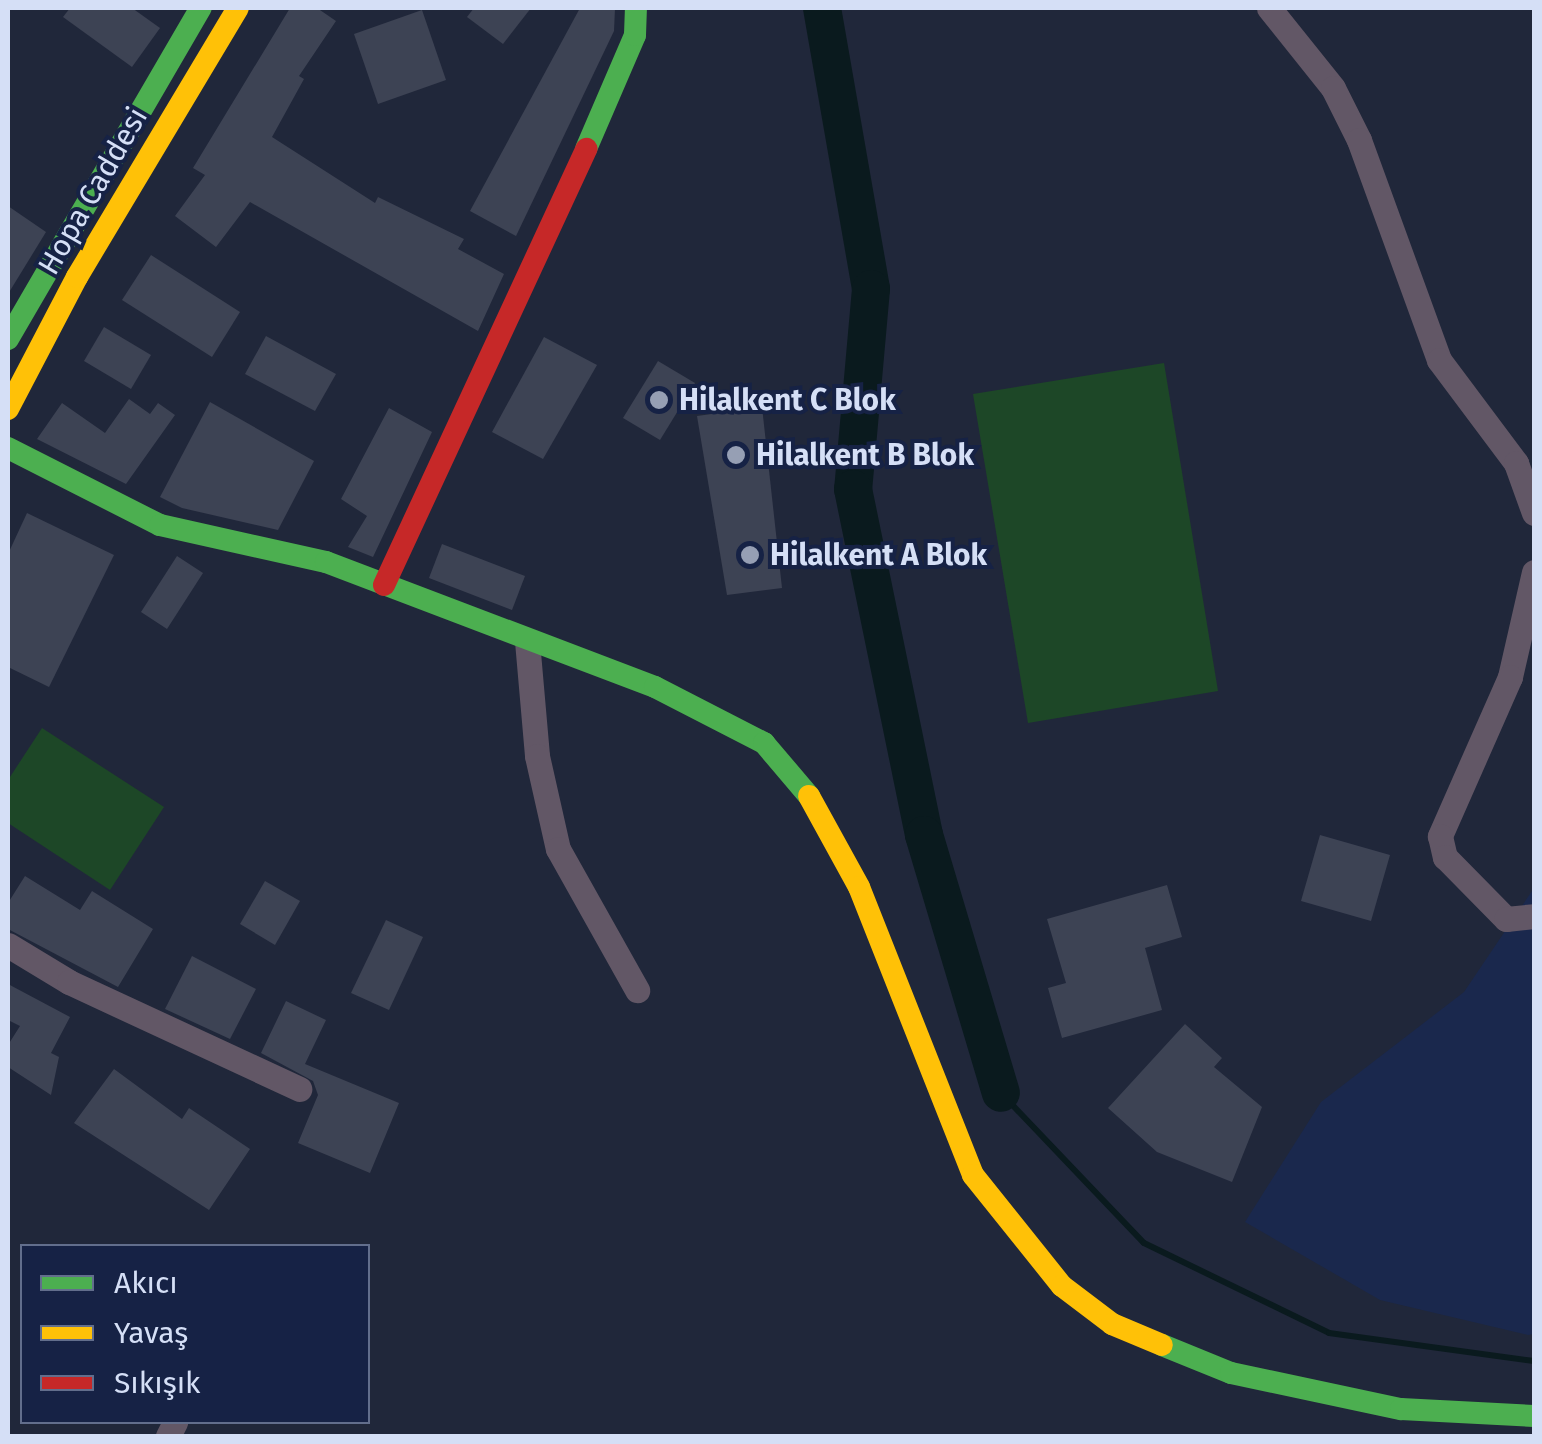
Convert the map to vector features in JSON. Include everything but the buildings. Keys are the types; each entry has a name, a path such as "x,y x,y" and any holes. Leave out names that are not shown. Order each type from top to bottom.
{"main road":[{"name":"Hopa Caddesi","path":"8,339 201,8"},
{"name":"Hopa Caddesi","path":"8,409 87,260 238,8"},
{"path":"384,585 613,90 634,35 636,8"},
{"path":"8,448 160,525 326,562 655,687 764,743 818,806 858,888 923,1062 973,1175 1062,1286 1112,1324 1231,1373 1401,1410 1534,1416"}],"street":[{"path":"1269,8 1332,88 1359,140 1439,360 1516,463 1534,513"},
{"path":"1534,572 1510,676 1440,836 1445,857 1506,919 1534,916"},
{"path":"528,641 537,756 558,849 637,990"},
{"path":"8,944 69,982 299,1089"}],"shaded area":[{"path":"1534,888 1534,1334 1528,1335 1380,1300 1245,1222 1321,1102 1464,992"}],"green space":[{"path":"1164,363 1218,691 1028,723 973,394"},
{"path":"42,728 164,807 110,890 8,823 8,780"}],"waterway":[{"path":"822,8 871,289 853,489 924,835 1001,1093"},
{"path":"1001,1093 1144,1243 1329,1333 1534,1361"}],"traffic: fast":[{"path":"8,339 201,8"},
{"path":"586,149 635,35 636,8"},
{"path":"8,448 160,525 326,562 655,687 764,743 809,796"},
{"path":"1162,1345 1231,1373 1401,1409 1534,1416"}],"traffic: slow":[{"path":"8,409 77,277 238,8"},
{"path":"809,796 859,887 973,1175 1062,1286 1112,1324 1162,1345"}],"traffic: jam":[{"path":"384,585 586,149"}],"place":[{"name":"Hilalkent C Blok","path":"659,400"},
{"name":"Hilalkent B Blok","path":"736,455"},
{"name":"Hilalkent A Blok","path":"750,555"}]}
